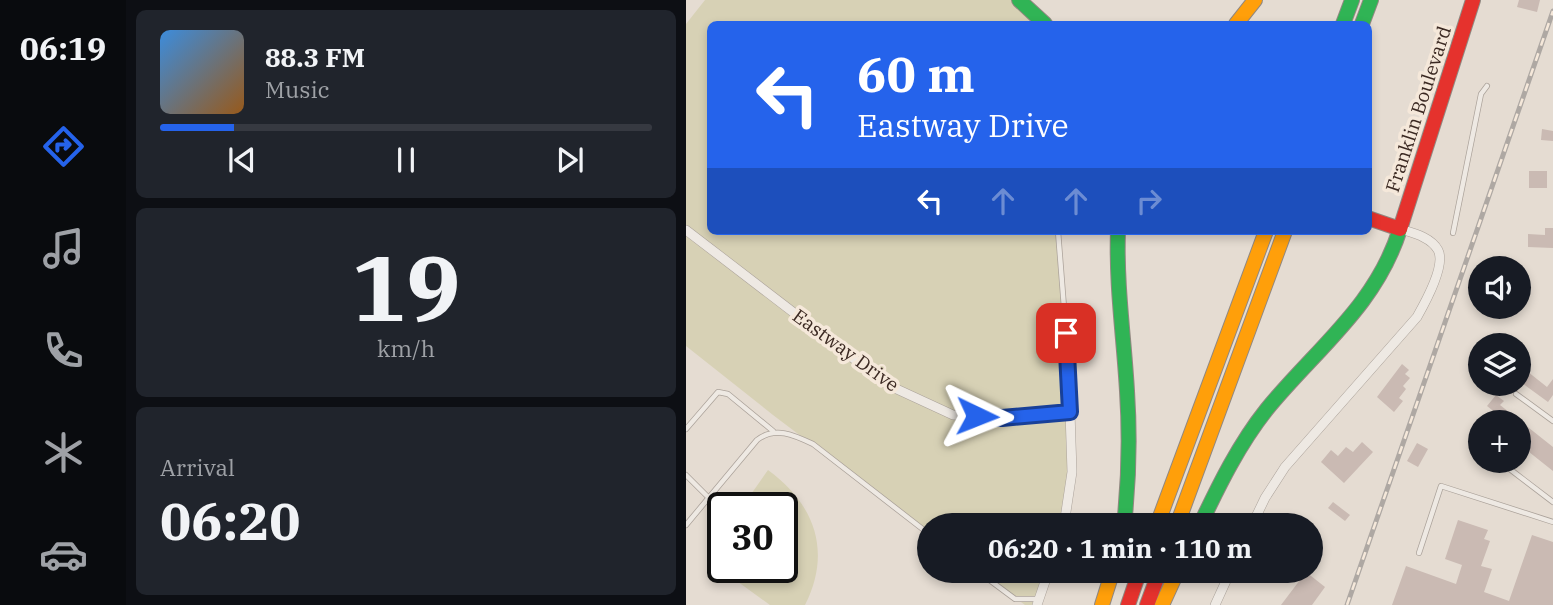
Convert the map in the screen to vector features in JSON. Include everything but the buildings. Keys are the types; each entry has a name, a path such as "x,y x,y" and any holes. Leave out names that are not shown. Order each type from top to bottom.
{"main road":[{"path":"1019,0 1042,21"},
{"path":"1238,21 1255,0"},
{"path":"1344,21 1352,0"},
{"path":"1363,21 1371,0"},
{"name":"Franklin Boulevard","path":"1206,513 1227,470 1266,410 1345,322 1375,285 1388,262 1473,0"},
{"path":"1372,219 1400,229"},
{"path":"1118,235 1117,260 1129,449 1129,492 1126,513"},
{"path":"1161,513 1265,235"},
{"path":"1181,513 1284,235"},
{"path":"1102,605 1109,583"},
{"path":"1128,605 1136,583"},
{"path":"1147,605 1155,583"},
{"path":"1162,605 1172,583"}],"street":[{"path":"1258,513 1285,467 1417,317 1426,301 1440,265 1439,251 1430,240 1400,229"},
{"name":"Eastway Drive","path":"686,230 888,385 953,415 1002,418 1070,412"},
{"path":"1066,513 1072,472 1070,412"},
{"path":"1039,602 1045,583"},
{"path":"1214,605 1225,583"}],"lane":[{"path":"1453,233 1482,94 1486,86"},
{"path":"1058,235 1070,412"},
{"path":"686,429 721,391 773,431 813,444 917,525"},
{"path":"1519,396 1553,421"},
{"path":"714,492 757,440 773,431"},
{"path":"1515,473 1553,502"},
{"path":"686,475 707,496"},
{"path":"1419,553 1441,486 1553,522"},
{"path":"686,525 707,500"},
{"path":"994,583 1016,599 1039,602"}],"shaded area":[{"path":"705,0 1019,0 1042,21 707,21 707,235 1058,235 1070,384 1069,493 1063,513 917,513 917,524 686,346 686,24"},
{"path":"768,470 792,492 753,492"},
{"path":"798,500 814,530 818,548 813,585 805,605 770,605 740,583 798,583"},
{"path":"995,583 1043,583 1037,605 1025,605"}],"railway":[{"path":"1347,605 1553,11"}],"traffic: fast":[{"path":"1019,0 1042,21"},
{"path":"1344,21 1352,0"},
{"path":"1363,21 1371,0"},
{"path":"1206,513 1247,436 1286,387 1343,325 1376,281 1400,229"},
{"path":"1118,235 1128,425 1125,513"}],"traffic: slow":[{"path":"1238,21 1255,0"},
{"path":"1161,513 1265,235"},
{"path":"1181,513 1284,235"},
{"path":"1102,605 1109,583"},
{"path":"1162,605 1172,583"}],"traffic: jam":[{"path":"1372,219 1400,229 1473,0"},
{"path":"1128,605 1136,583"},
{"path":"1147,605 1155,583"}],"route":[{"path":"977,416 1002,418 1070,412 1066,333"}]}
